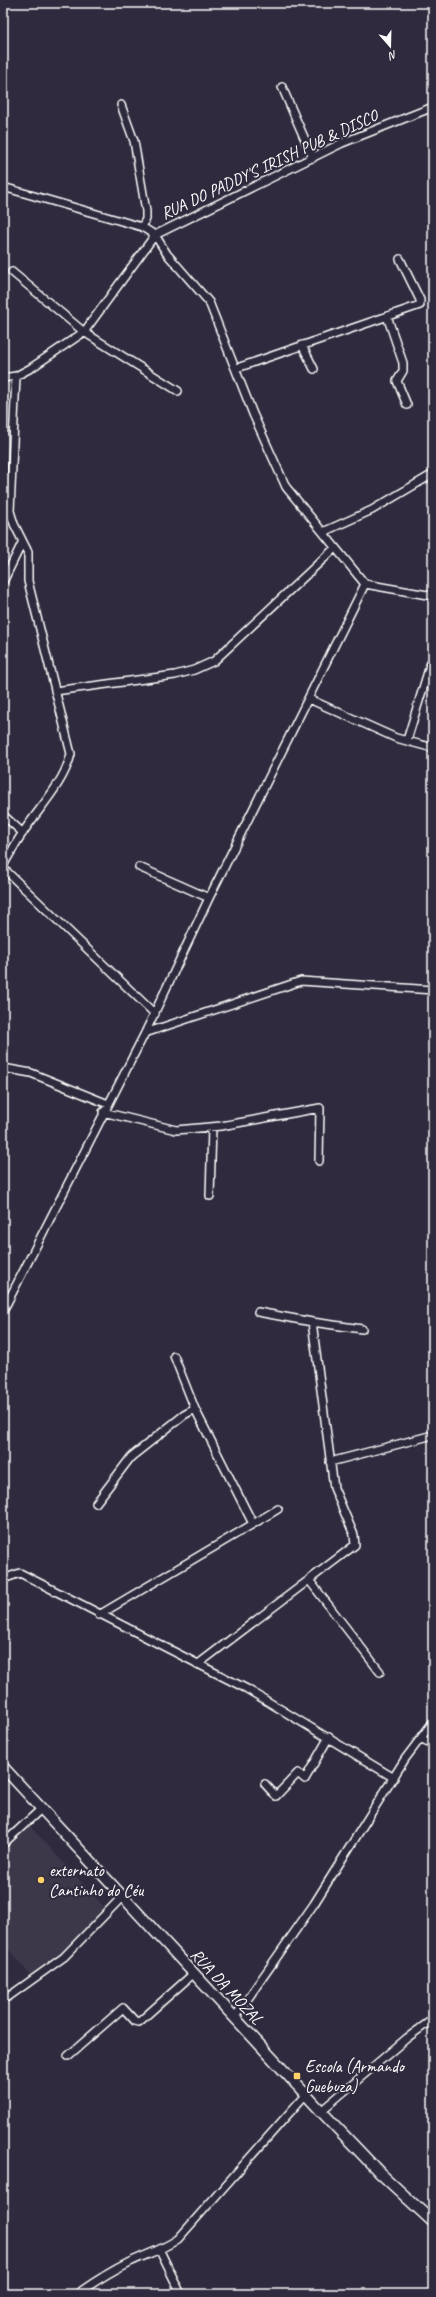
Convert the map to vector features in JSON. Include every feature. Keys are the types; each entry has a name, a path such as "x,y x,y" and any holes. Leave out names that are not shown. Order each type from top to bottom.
{"main road":[{"name":"RUA DA MOZAL","path":"3,1767 321,2111 380,2173 433,2222"}],"street":[{"path":"282,87 313,158"},
{"path":"120,105 134,141 146,211 146,219 142,227"},
{"name":"RUA DO PADDY'S IRISH PUB & DISCO","path":"3,187 142,227 155,235 342,143 433,107"},
{"path":"3,378 16,376 32,368 84,332 155,235 167,254 210,302 237,368 253,414 286,487 365,584 433,596"},
{"path":"237,368 421,303 400,259"},
{"path":"12,272 84,332 178,391"},
{"path":"387,316 403,363 403,371 397,381 407,405"},
{"path":"302,345 314,369"},
{"path":"16,376 10,510 22,543 28,552 28,581 71,754 68,765 61,778 23,833 3,867 155,1014"},
{"path":"323,532 372,510 433,474"},
{"path":"3,582 22,543"},
{"path":"55,691 175,675 205,666 214,661 335,548"},
{"path":"3,1311 103,1112 155,1014 209,898 365,584"},
{"path":"407,740 432,662"},
{"path":"309,699 407,740 433,748"},
{"path":"3,815 23,833"},
{"path":"139,867 209,898"},
{"path":"145,1033 301,981 433,990"},
{"path":"3,1068 31,1073 108,1104"},
{"path":"103,1112 172,1130 212,1127 320,1108 319,1161"},
{"path":"210,1196 212,1127"},
{"path":"258,1312 362,1329"},
{"path":"198,1665 355,1545 354,1535 334,1488 312,1322"},
{"path":"174,1356 195,1409 253,1524"},
{"path":"96,1503 131,1458 184,1415 195,1409"},
{"path":"330,1462 433,1435"},
{"path":"99,1614 278,1509"},
{"path":"3,1579 20,1573 247,1689 329,1737 394,1778"},
{"path":"309,1580 380,1672"},
{"path":"235,2017 314,1904 406,1759 422,1740 433,1722"},
{"path":"265,1784 276,1796 298,1773 305,1778 329,1737"},
{"path":"422,1740 433,1744"},
{"path":"3,1844 42,1809"},
{"path":"8,1996 64,1957 122,1896"},
{"path":"68,2056 123,2008 134,2021 139,2022 194,1974"},
{"path":"321,2111 407,2038 433,2019"},
{"path":"77,2294 108,2273 131,2261 160,2251 178,2239 196,2220 254,2151 306,2094"},
{"path":"160,2251 181,2294"}],"shaded area":[{"name":"externato Cantinho do Céu","path":"30,1826 107,1910 67,1949 31,1976 3,1943 3,1850"}],"place":[{"name":"externato Cantinho do Céu","path":"41,1880"},
{"name":"Escola (Armando Guebuza)","path":"297,2076"}]}
